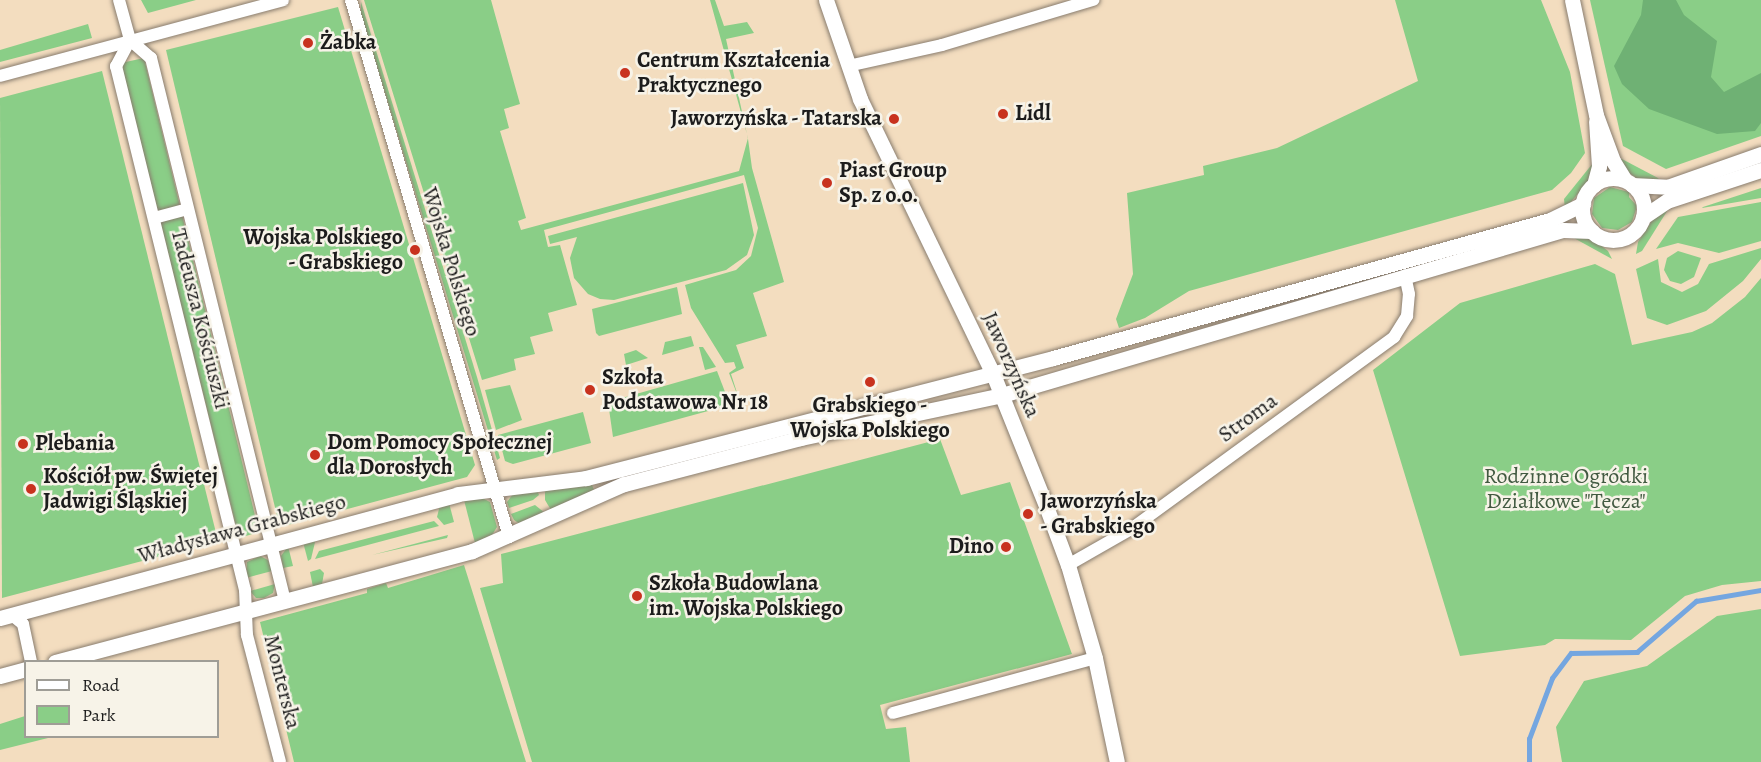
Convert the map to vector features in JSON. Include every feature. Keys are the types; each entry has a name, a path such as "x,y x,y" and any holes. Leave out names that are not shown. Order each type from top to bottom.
{"street":[{"path":"119,0 129,40"},
{"path":"0,76 283,0"},
{"name":"Wojska Polskiego","path":"351,0 509,537"},
{"name":"Jaworzyńska","path":"826,0 848,66 873,127 993,374 1068,565 1095,658 1117,762"},
{"path":"848,66 942,45 1093,0"},
{"path":"1572,0 1596,115 1612,161 1642,198 1643,217"},
{"name":"Tadeusza Kościuszki","path":"249,611 116,66 129,40 151,57 285,601"},
{"path":"1596,115 1599,166 1594,185 1583,204 1584,218 1592,231 1605,239 1620,239 1635,231 1643,217 1667,201 1761,170"},
{"path":"1594,185 1607,179 1667,188 1761,154"},
{"name":"Władysława Grabskiego","path":"6,617 496,487 604,474 993,374 1550,220 1583,204"},
{"path":"154,218 188,209"},
{"path":"63,660 472,551 509,537 609,489 800,438 1002,395 1405,274 1563,230 1592,231"},
{"name":"Stroma","path":"1068,565 1131,530 1395,337 1407,316 1409,294 1405,274"},
{"path":"604,474 609,489"},
{"name":"Monterska","path":"249,611 247,635 280,762"},
{"path":"6,617 22,621 25,660"},
{"path":"893,713 1095,658"},
{"path":"0,676 24,668"}],"green space":[{"path":"141,0 196,0 148,13"},
{"path":"364,0 491,0 520,104 504,109 509,128 500,131 526,218 518,221 521,230 739,171 748,138 752,168 784,282 753,293 767,336 736,345 744,368 731,374 740,402 729,373 736,368 734,362 725,363 691,308 685,285 736,270 751,256 758,228 744,175 544,230 548,247 560,245 577,305 548,313 553,331 530,337 535,354 514,359 516,370 482,380"},
{"path":"710,0 715,0 724,26 747,22 754,33 726,39 747,134"},
{"path":"1395,0 1541,0 1570,72 1585,153 1571,173 1552,190 1189,291 1145,318 1119,328 1116,319 1133,274 1127,193 1204,175 1203,166 1277,148 1418,81"},
{"path":"1590,0 1761,0 1761,136 1666,169 1623,146"},
{"path":"1643,0 1676,0 1684,15 1717,41 1711,77 1724,92 1761,73 1761,123 1755,131 1717,134 1649,109 1622,84 1614,66 1641,15"},
{"path":"361,2 477,377 500,458 497,460 361,14"},
{"path":"338,7 475,465 467,477 284,526 278,520 166,50"},
{"path":"88,24 92,38 0,62 0,50"},
{"path":"144,58 259,532 239,538 121,63"},
{"path":"102,71 218,541 2,598 0,98"},
{"path":"1620,158 1660,181 1641,181 1626,171"},
{"path":"1593,163 1588,182 1565,209 1564,199"},
{"path":"743,183 754,235 747,255 726,270 614,300 600,299 588,294 574,278 570,258 577,237 550,244 548,236"},
{"path":"1610,187 1629,192 1629,197 1637,206 1632,222 1618,230 1602,228 1592,214 1594,198"},
{"path":"1761,188 1761,198 1702,208 1703,207"},
{"path":"1761,202 1761,241 1719,253 1678,243 1656,249 1678,217"},
{"path":"1669,208 1642,251 1636,254 1638,242 1653,219"},
{"path":"1589,236 1608,251 1612,259 1572,237"},
{"path":"1761,248 1761,259 1743,281 1706,311 1667,325 1647,318 1636,269 1658,259 1661,282 1682,292 1698,284 1709,264"},
{"path":"1678,251 1701,258 1694,277 1681,284 1670,281 1664,270 1667,258"},
{"name":"Rodzinne Ogródki Działkowe \"Tęcza\"","path":"1595,264 1615,274 1632,345 1692,332 1712,323 1745,297 1761,278 1761,581 1722,585 1685,596 1631,640 1555,639 1545,645 1460,656 1373,370 1460,303"},
{"path":"677,287 682,314 599,336 596,333 592,309"},
{"path":"691,336 694,346 662,355 665,342"},
{"path":"699,347 703,347 716,367 705,370"},
{"path":"636,350 648,358 626,365 624,354"},
{"path":"717,371 730,405 613,437 608,402"},
{"path":"510,385 522,420 496,430 485,390"},
{"path":"583,412 591,443 513,464 505,461 498,435"},
{"path":"940,439 961,495 1010,482 1072,654 880,705 886,729 906,727 910,762 532,762 480,588 503,583 501,554"},
{"path":"592,485 594,490 551,510 545,500 545,489"},
{"path":"537,490 539,495 533,500 509,508 507,502 515,491"},
{"path":"478,496 490,502 497,527 492,535 475,543 464,500"},
{"path":"449,503 454,522 444,525 437,517 440,505"},
{"path":"535,505 545,513 520,524 514,520 511,514"},
{"path":"434,521 439,526 315,559 319,551"},
{"path":"448,535 447,538 372,555"},
{"path":"316,538 311,559 308,561 303,542"},
{"path":"288,546 293,566 283,568 281,556"},
{"path":"260,556 268,560 272,571 246,578 247,562"},
{"path":"464,565 526,762 294,762 260,622 367,593 367,589 386,583 388,588"},
{"path":"320,569 324,573 322,584 313,587 310,572"},
{"path":"275,584 273,593 264,598 256,598 250,591"},
{"path":"1761,609 1761,762 1562,762 1556,727 1584,681 1647,666 1717,616"},
{"path":"24,716 24,738 48,738 0,750 0,724"}],"waterway":[{"path":"1529,762 1529,739 1552,678 1571,653 1637,652 1696,601 1761,590"}],"place":[{"name":"Żabka","path":"308,43"},
{"name":"Centrum Kształcenia Praktycznego","path":"625,73"},
{"name":"Lidl","path":"1003,114"},
{"name":"Jaworzyńska - Tatarska","path":"894,119"},
{"name":"Piast Group Sp. z o.o.","path":"827,183"},
{"name":"Wojska Polskiego - Grabskiego","path":"415,250"},
{"name":"Grabskiego - Wojska Polskiego","path":"870,382"},
{"name":"Szkoła Podstawowa Nr 18","path":"590,390"},
{"name":"Plebania","path":"23,444"},
{"name":"Dom Pomocy Społecznej dla Dorosłych","path":"315,455"},
{"name":"Kościół pw. Świętej Jadwigi Śląskiej","path":"31,489"},
{"name":"Jaworzyńska - Grabskiego","path":"1028,514"},
{"name":"Dino","path":"1006,547"},
{"name":"Szkoła Budowlana im. Wojska Polskiego","path":"637,596"}]}
